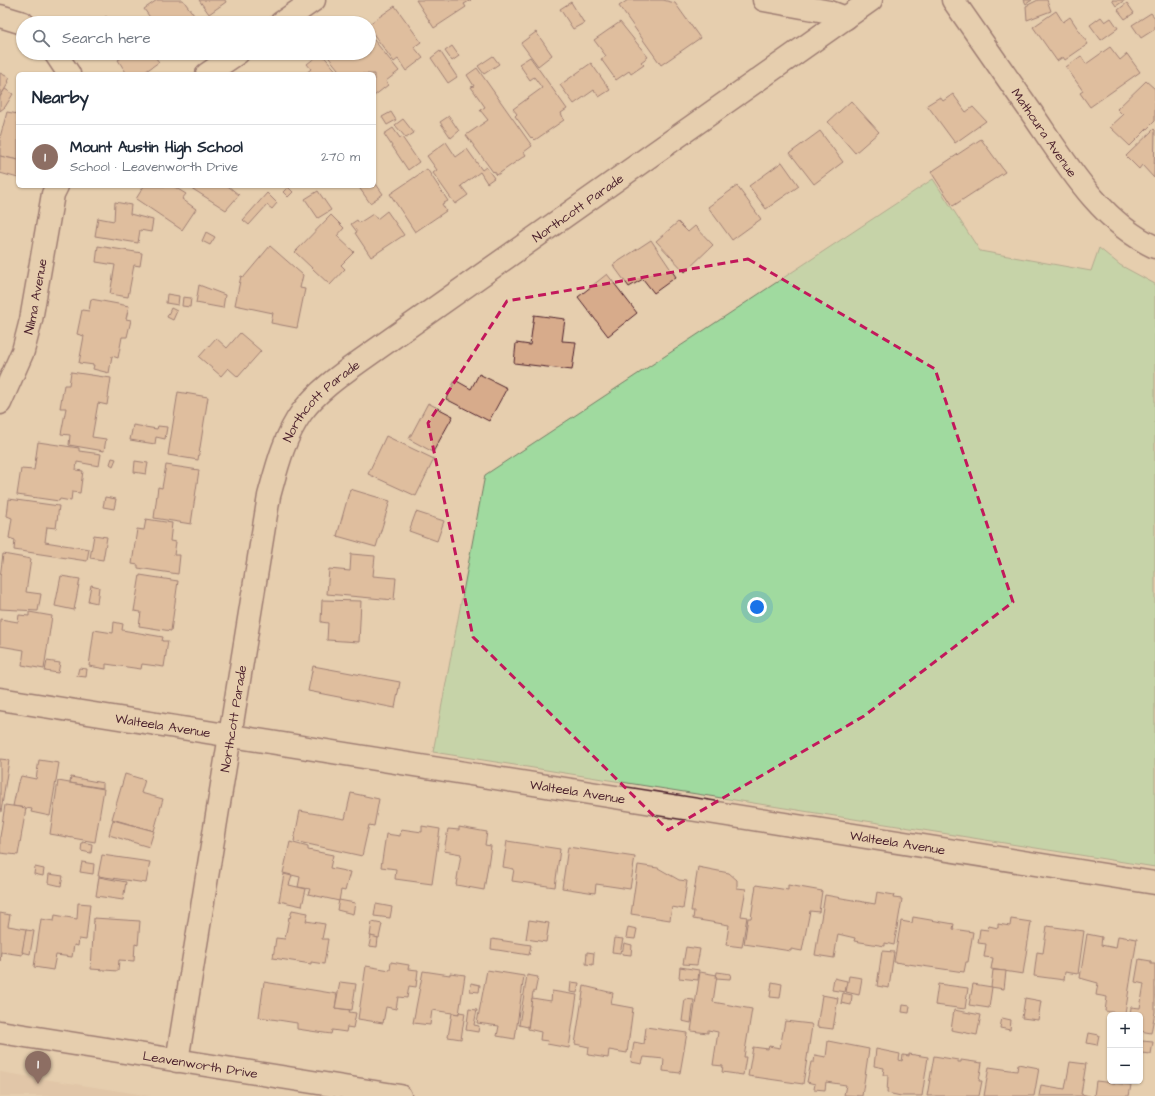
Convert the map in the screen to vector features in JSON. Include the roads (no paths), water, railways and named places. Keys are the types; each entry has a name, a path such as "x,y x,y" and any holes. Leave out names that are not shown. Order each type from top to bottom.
{"street":[{"path":"291,16 314,0"},
{"path":"764,0 830,12 846,18"},
{"name":"Northcott Parade","path":"177,1060 269,496 282,451 302,413 327,386 360,361 871,0"},
{"name":"Mathoura Avenue","path":"953,0 1082,186 1110,214 1140,240 1155,247"},
{"path":"0,16 16,21"},
{"path":"60,60 68,72"},
{"path":"211,72 228,60"},
{"name":"Nilma Avenue","path":"0,403 12,379 23,351 31,320 53,194 56,188"},
{"name":"Walteela Avenue","path":"0,699 1155,883"},
{"name":"Leavenworth Drive","path":"0,1032 400,1096"}],"place":[{"name":"Mount Austin High School","path":"38,1084"}]}
